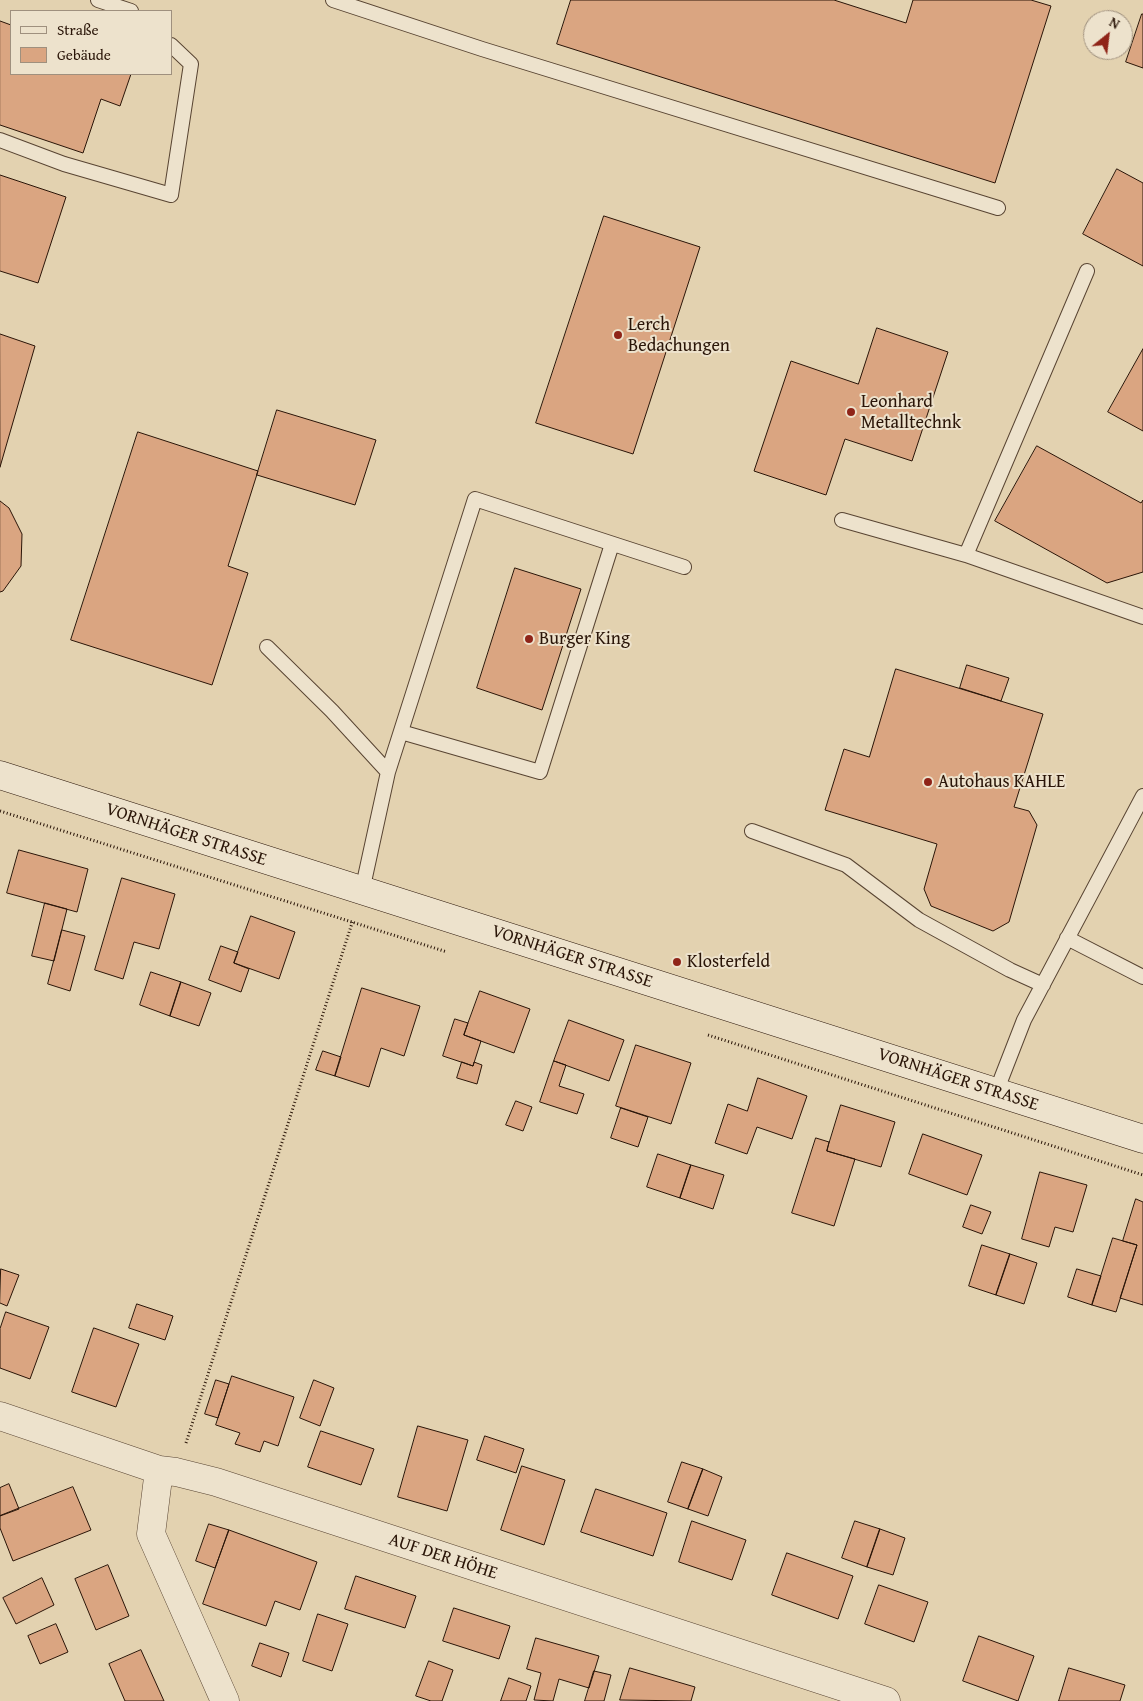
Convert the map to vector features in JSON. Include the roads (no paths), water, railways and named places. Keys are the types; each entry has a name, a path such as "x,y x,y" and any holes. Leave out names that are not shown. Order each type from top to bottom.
{"main road":[{"name":"VORNHÄGER STRASSE","path":"0,775 1143,1139"},
{"name":"AUF DER HÖHE","path":"0,1416 168,1471 216,1482 886,1701"},
{"path":"168,1471 151,1534 225,1701"}],"lane":[{"path":"98,0 127,10"},
{"path":"333,0 482,49 998,208"},
{"path":"0,140 64,164 171,195 191,64 172,46"},
{"path":"966,555 1087,271"},
{"path":"362,891 388,772 475,499 684,567"},
{"path":"842,520 966,555 1143,617"},
{"path":"402,732 540,772 612,544"},
{"path":"267,647 332,711 388,772"},
{"path":"996,1092 1024,1020 1143,796"},
{"path":"752,831 846,865 919,920 1010,970 1043,985"},
{"path":"1067,938 1143,977"}],"place":[{"name":"Lerch Bedachungen","path":"618,335"},
{"name":"Leonhard Metalltechnk","path":"851,412"},
{"name":"Burger King","path":"529,639"},
{"name":"Autohaus KAHLE","path":"928,782"},
{"name":"Klosterfeld","path":"677,962"}]}
